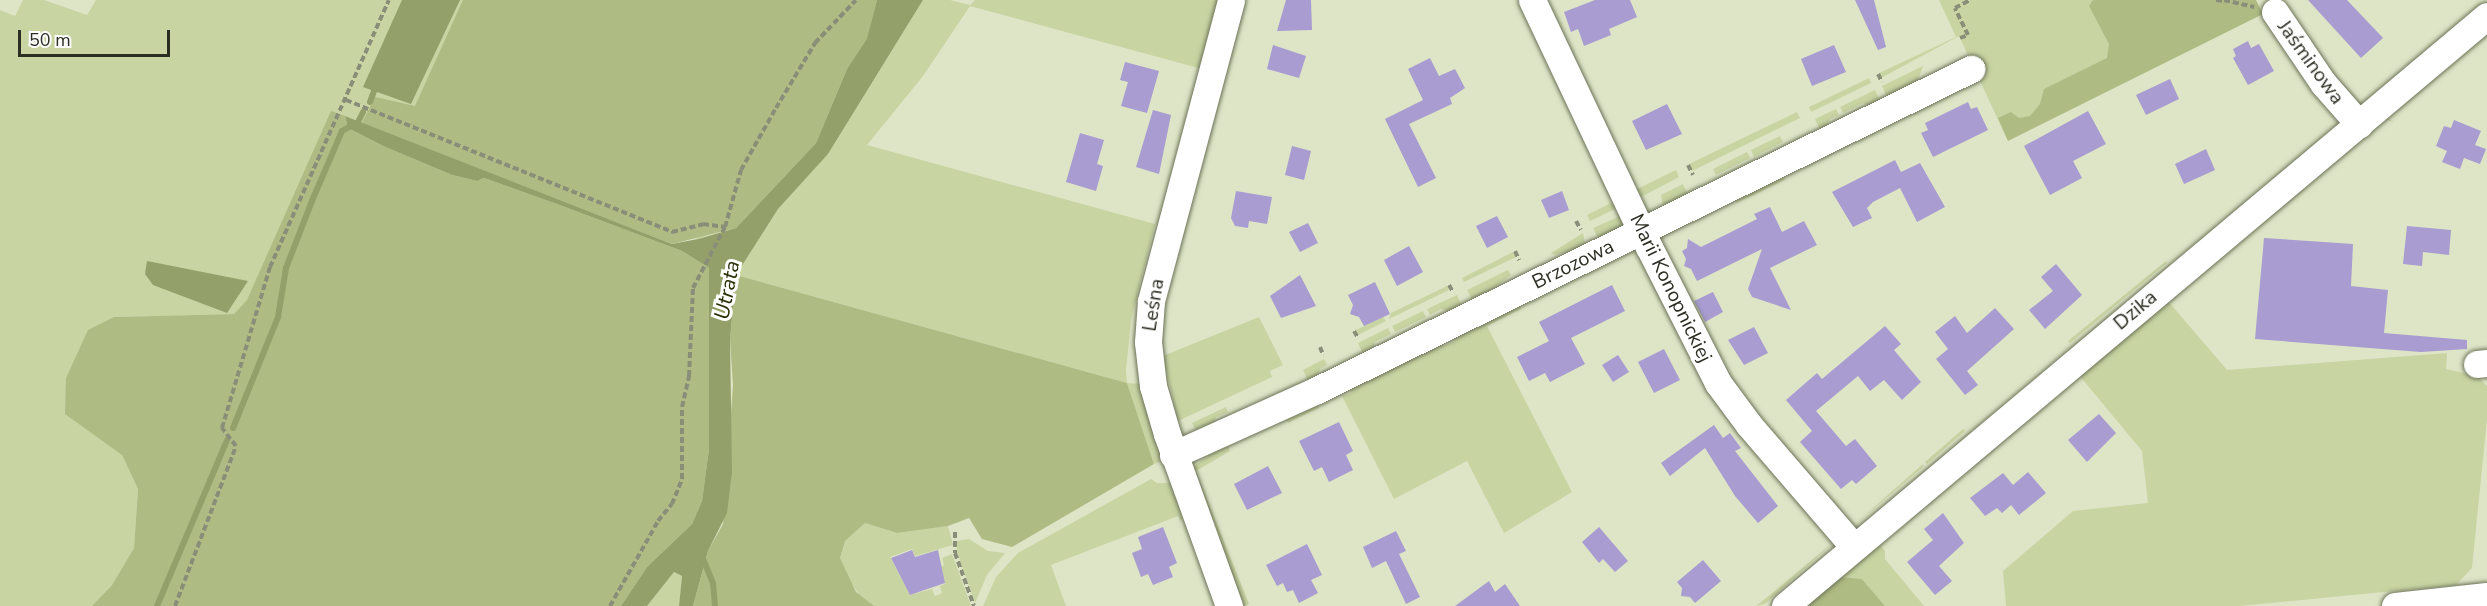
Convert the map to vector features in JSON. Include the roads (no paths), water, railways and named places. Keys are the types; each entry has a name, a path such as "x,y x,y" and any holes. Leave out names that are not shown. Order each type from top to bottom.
{"street":[{"name":"Leśna","path":"1229,606 1173,455 1150,374 1148,320 1231,0"},
{"name":"Marii Konopnickiej","path":"1532,0 1642,230 1727,397 1854,547"},
{"name":"Jaśminowa","path":"2275,12 2323,83 2359,124"},
{"name":"Dzika","path":"1785,606 2487,16"},
{"name":"Brzozowa","path":"1173,455 1317,390 1971,69"},
{"path":"2395,606 2486,596"}],"water":[{"path":"402,0 460,0 411,104 363,87"},
{"name":"Utrata","path":"877,0 923,0 828,154 778,209 736,275 730,339 732,472 727,513 708,551 693,606 679,606 682,576 674,572 647,606 621,606 647,567 692,524 702,501 709,449 709,268 682,251 565,207 484,178 477,181 452,175 383,146 348,128 345,116 672,244 698,239 736,228 816,143 847,69 867,39"},
{"path":"147,261 248,281 227,313 153,285 145,274"}],"waterway":[{"path":"370,102 374,91"},
{"path":"356,126 363,112"},
{"path":"233,428 278,317 286,268 312,201 342,131 353,125"},
{"path":"157,606 227,440"},
{"path":"704,561 713,583 715,606"}]}
